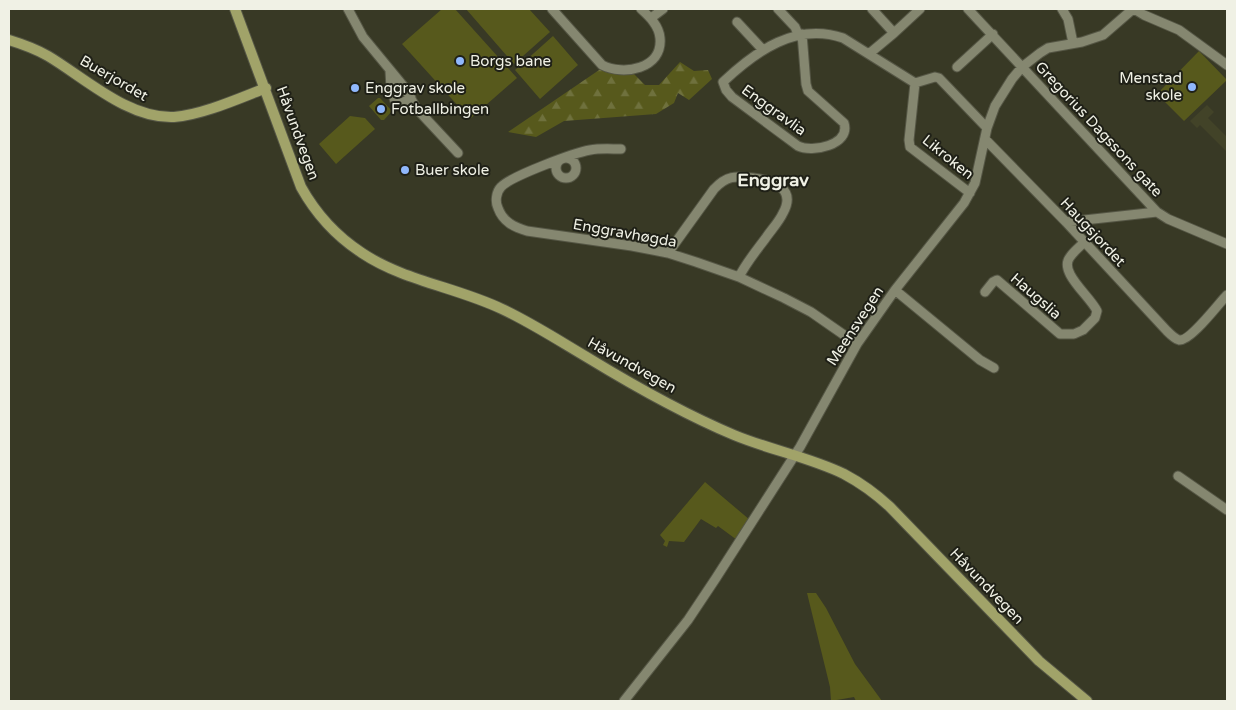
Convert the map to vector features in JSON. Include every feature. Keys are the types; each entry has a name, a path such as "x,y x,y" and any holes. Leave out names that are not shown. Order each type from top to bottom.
{"main road":[{"name":"Håvundvegen","path":"235,9 266,88 293,166 306,196 324,221 343,239 363,254 399,272 475,297 503,309 629,382 736,436 845,475 877,496 901,517 1039,661 1087,701"},
{"name":"Buerjordet","path":"9,40 47,56 124,104 148,114 166,117 185,115 266,88"}],"street":[{"path":"348,9 363,37 405,88 408,100 458,153"},
{"path":"552,9 602,65 618,70 632,70 646,66 656,54 660,38 658,29 642,9"},
{"path":"651,18 663,9"},
{"path":"778,9 800,34"},
{"path":"872,9 894,32"},
{"path":"870,53 920,9"},
{"name":"Gregorius Dagssons gate","path":"968,9 1157,212 1168,219 1227,244"},
{"path":"1062,9 1068,19 1073,43"},
{"name":"Meensvegen","path":"624,701 688,620 794,456 857,344 895,290 964,203 978,172 987,128 994,106 1022,67 1048,48 1090,40 1103,35 1134,9 1171,26 1227,65"},
{"path":"737,22 763,50 784,39 800,34 832,34 852,42 916,83 940,78 987,128"},
{"name":"Enggravlia","path":"763,50 723,82 726,90 732,97 798,146 808,150 832,144 838,141 845,133 844,123 812,95 806,84 800,34"},
{"path":"957,67 993,34"},
{"path":"390,71 390,84 394,98 398,102 408,100"},
{"name":"Likroken","path":"916,83 909,140 910,146 970,193"},
{"name":"Haugsjordet","path":"985,139 1177,340 1182,341 1191,336 1227,294"},
{"name":"Enggravhøgda","path":"621,149 592,150 562,158 510,180 499,188 496,205 506,221 513,227 527,231 668,253 739,277 793,302 857,344"},
{"path":"668,253 714,189 723,180 732,177 742,177 771,181 782,189 786,196 785,211 745,265 739,277"},
{"path":"1066,222 1157,212"},
{"name":"Haugslia","path":"985,292 997,280 1060,334 1074,334 1087,327 1095,318 1097,311 1068,273 1066,265 1069,257 1084,242"},
{"path":"895,290 980,360 994,368"},
{"path":"1178,476 1227,510"}],"shaded area":[{"path":"1207,105 1214,112 1208,118 1227,137 1227,152 1200,125 1197,128 1190,121"}],"green space":[{"name":"Borgs bane","path":"442,9 455,9 517,78 470,119 402,44"},
{"path":"466,9 529,9 550,32 514,64"},
{"path":"553,36 578,65 540,99 515,70"},
{"name":"Menstad skole","path":"1199,51 1227,80 1184,121 1157,94"},
{"path":"680,62 694,71 708,70 712,79 689,100 678,93 674,103 656,114 564,121 536,137 508,132 605,66 618,73 633,73 645,85 659,85"},
{"name":"Fotballbingen","path":"378,98 392,111 384,120 381,120 369,106"},
{"path":"350,116 365,118 375,129 336,164 319,144"},
{"path":"705,482 750,520 737,540 718,526 716,528 701,519 684,542 669,541 667,547 663,545 665,541 660,535"},
{"path":"807,593 816,593 826,608 855,664 882,701 856,701 854,697 831,701 830,687"}],"place":[{"name":"Borgs bane","path":"460,61"},
{"name":"Menstad skole","path":"1192,87"},
{"name":"Enggrav skole","path":"355,88"},
{"name":"Fotballbingen","path":"381,109"},
{"name":"Buer skole","path":"405,170"}],"district":[{"name":"Enggrav","path":"773,180"}]}
